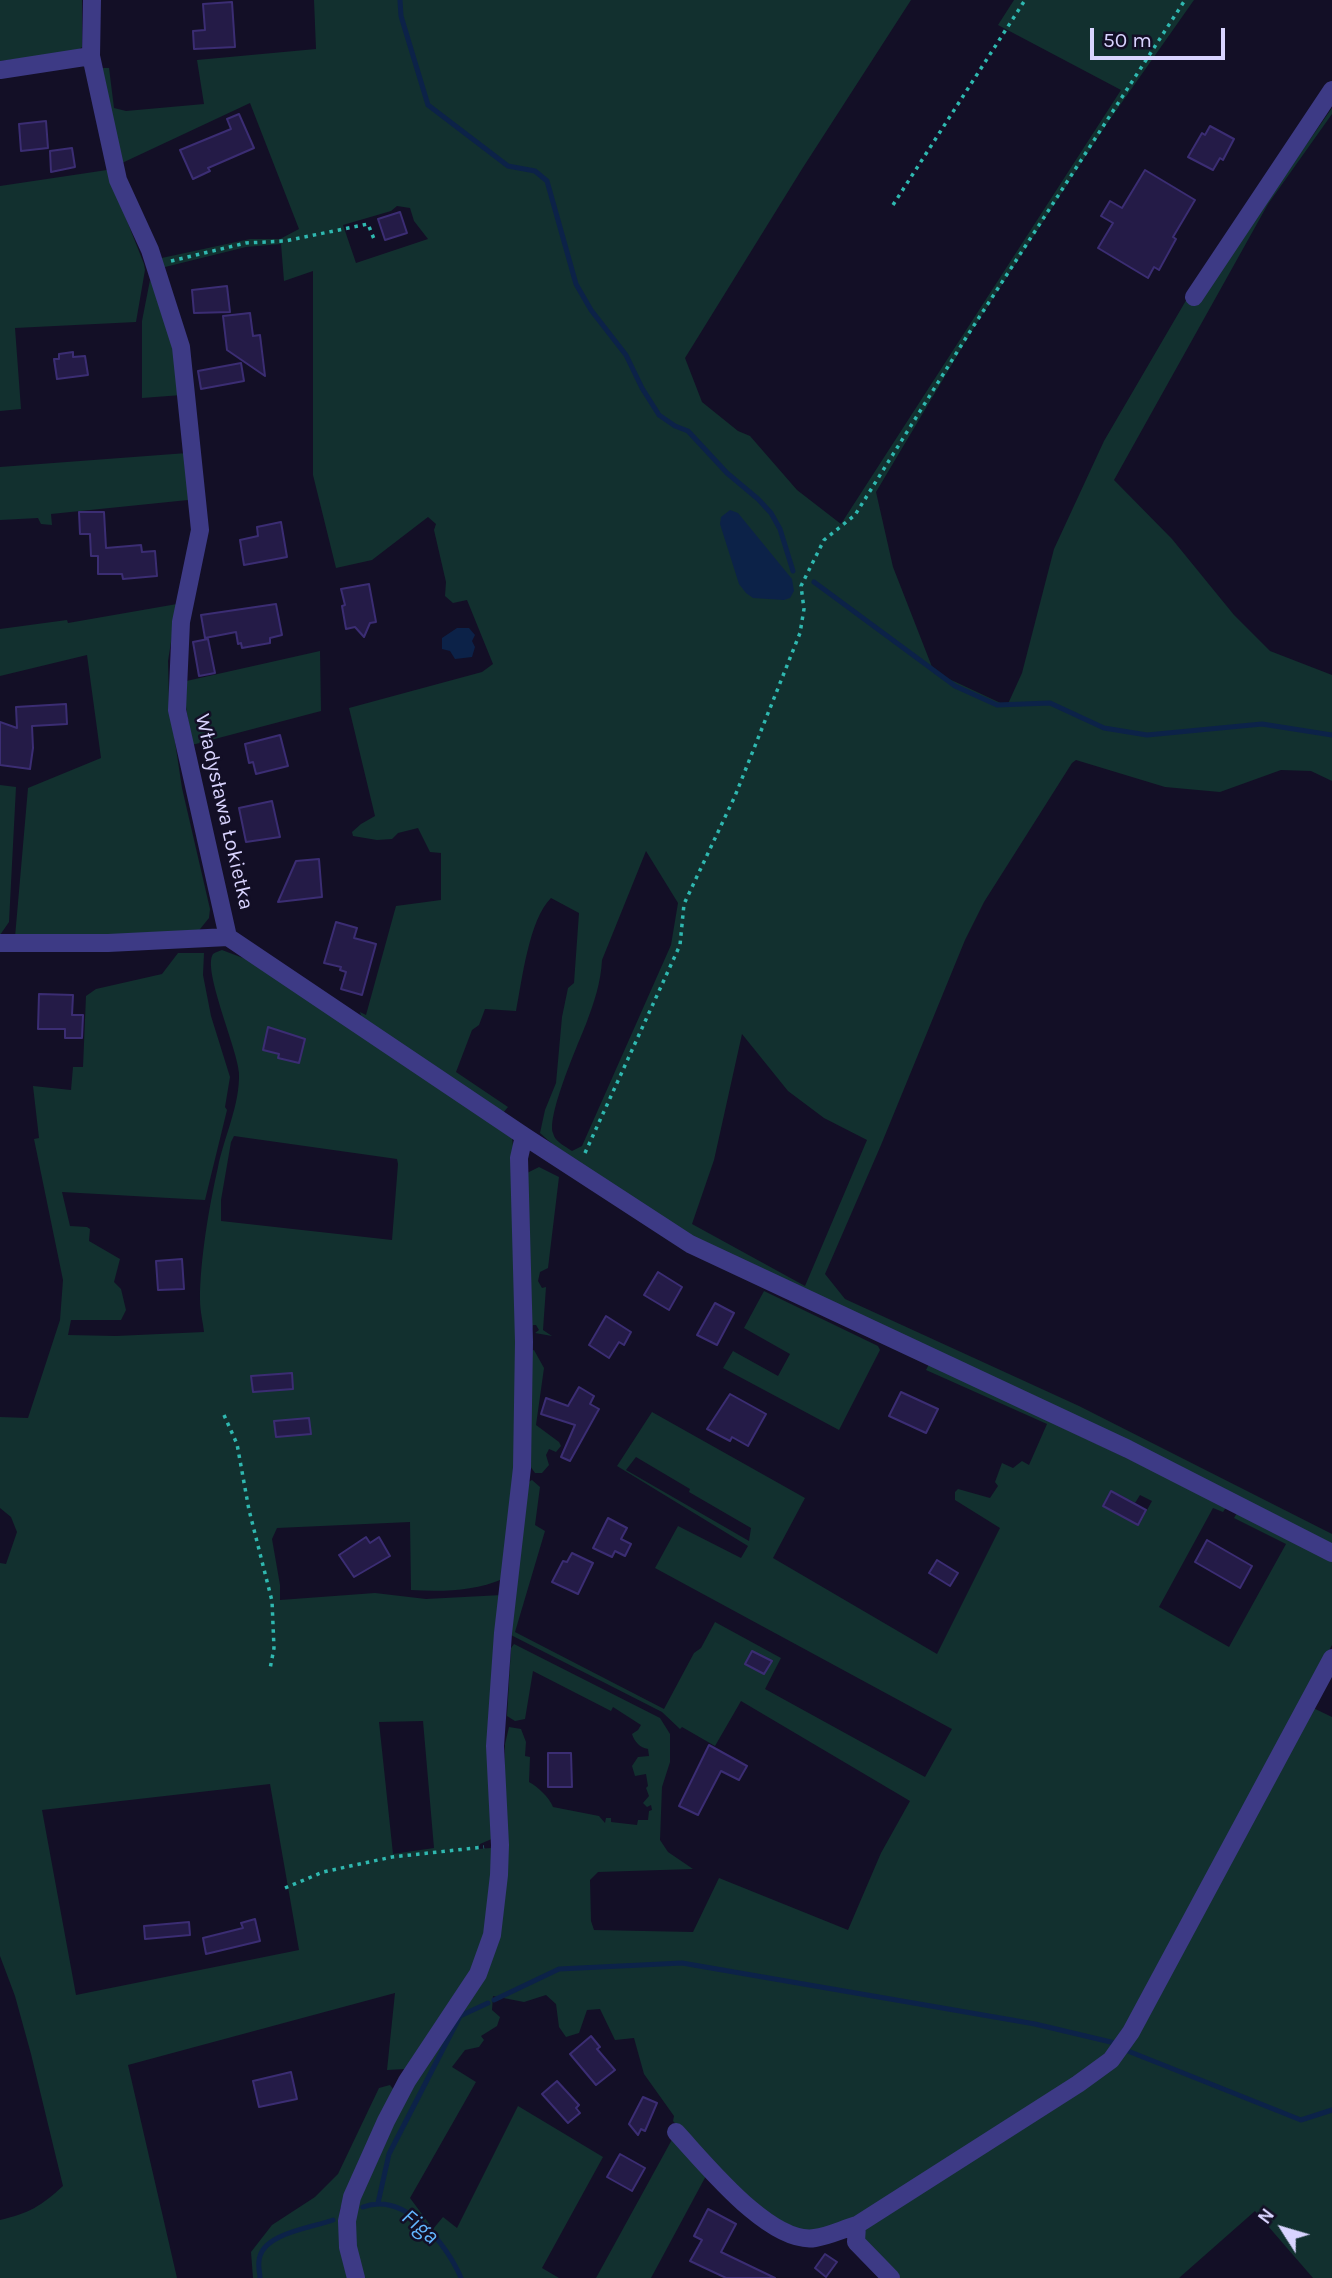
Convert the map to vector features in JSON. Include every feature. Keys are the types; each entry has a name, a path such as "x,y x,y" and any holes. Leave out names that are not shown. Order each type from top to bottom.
{"street":[{"name":"Władysława Łokietka","path":"92,0 91,56 118,180 155,265 181,347 200,530 181,622 177,710 228,937"},
{"path":"0,70 91,56"},
{"path":"1194,297 1332,90"},
{"name":"Władysława Łokietka","path":"0,943 108,943 228,937 690,1244 1128,1449 1332,1553"},
{"path":"356,2278 348,2248 349,2206 386,2121 407,2081 478,1974 492,1935 500,1844 495,1746 503,1633 522,1468 524,1342 519,1158 524,1136"},
{"path":"676,2132 734,2195 760,2217 792,2235 814,2238 857,2225 1067,2092 1111,2060 1132,2032 1332,1658"},
{"path":"857,2225 856,2242 891,2278"}],"path":[{"path":"893,205 1025,0"},
{"path":"586,1153 680,945 684,904 735,796 800,633 804,609 801,586 824,540 855,515 969,333 1185,0"},
{"path":"155,265 246,243 285,241 368,224 374,239"},
{"path":"224,1415 237,1444 249,1510 272,1601 274,1648 270,1669"},
{"path":"285,1888 323,1872 392,1857 500,1844"}],"green space":[{"path":"0,0 82,0 82,47 76,52 0,61"},
{"path":"314,0 911,0 685,358 702,402 738,431 750,436 797,490 841,524 1121,90 998,25 1014,0 1194,0 1106,125 973,329 876,492 893,567 934,672 1007,706 1022,673 1054,549 1104,441 1188,297 1198,299 1332,108 1332,114 1268,204 1114,480 1172,539 1234,615 1270,651 1332,675 1332,781 1311,771 1281,770 1220,792 1165,787 1076,760 1072,763 984,902 965,940 825,1274 845,1299 1079,1406 1332,1534 1332,1546 686,1233 569,1159 540,1133 545,1110 556,1083 562,1017 568,988 574,983 579,913 551,898 543,908 527,951 516,1011 485,1009 479,1025 472,1030 456,1072 508,1107 503,1113 363,1022 360,1012 366,1015 396,906 441,900 441,853 430,852 418,828 398,833 392,839 377,840 353,836 352,832 375,816 349,708 482,672 493,664 467,600 453,603 445,596 446,582 434,530 436,524 428,517 372,560 336,568 313,475 313,271 284,281 281,244 246,247 161,268 157,259 250,239 280,239 299,229 250,103 122,163 99,68 109,68 114,108 126,111 204,104 197,60 316,49","holes":["397,206 410,208 414,221 428,239 356,263 343,225 391,211","646,851 678,903 671,945 582,1146 572,1151 561,1144 553,1133 554,1111 594,1000 602,960","742,1034 788,1091 824,1118 867,1140 805,1286 692,1224 714,1160"]},
{"path":"107,170 144,264 136,322 15,328 21,409 0,411 0,186"},
{"path":"150,280 166,312 182,395 142,398 142,321"},
{"path":"187,453 188,500 51,514 52,525 41,524 38,518 0,520 0,467"},
{"path":"177,604 168,661 169,702 182,788 210,909 209,918 196,934 15,937 28,788 101,758 87,655 0,676 0,629 67,620 68,623"},
{"path":"320,651 321,711 192,745 182,682"},
{"path":"0,785 16,787 9,922 0,935"},
{"path":"222,950 251,961 512,1137 515,1164 519,1428 503,1579 458,1590 411,1590 410,1522 277,1528 272,1539 280,1600 375,1593 426,1599 502,1595 494,1838 480,1844 478,1849 491,1848 496,1851 491,1914 473,1973 405,2069 387,2070 395,1993 128,2065 177,2278 0,2278 0,2220 34,2208 63,2186 31,2054 15,1996 0,1956 0,1563 6,1564 17,1532 11,1517 0,1508 0,1417 28,1418 60,1320 63,1280 34,1139 39,1138 33,1086 71,1090 73,1067 83,1067 86,996 96,989 162,974 178,953 204,953 203,975 211,1016 230,1077 225,1107 227,1110 205,1200 62,1192 70,1226 87,1227 90,1229 89,1241 120,1259 114,1282 121,1289 126,1310 121,1320 71,1320 68,1335 204,1332 200,1300 206,1234 218,1167 239,1085 237,1062 212,976 213,954","holes":["234,1136 397,1159 392,1240 221,1221 221,1200","423,1721 434,1848 393,1854 379,1722","270,1784 299,1950 76,1995 42,1810"]},
{"path":"539,1167 559,1177 548,1268 540,1272 538,1281 542,1288 546,1287 543,1330 552,1336 535,1333 539,1330 536,1325 533,1325 532,1330 527,1173"},
{"path":"764,1291 878,1346 880,1350 839,1430 723,1368 733,1351 778,1376 790,1354 744,1328"},
{"path":"534,1350 544,1368 536,1425 561,1446 556,1452 549,1449 546,1455 549,1465 542,1473 535,1473 528,1463 531,1351"},
{"path":"929,1364 1227,1506 1223,1512 1213,1508 1159,1607 1229,1647 1286,1544 1234,1518 1238,1511 1332,1561 1332,1645 1128,2025 1106,2058 861,2217 813,2232 787,2230 725,2179 673,2121 674,2116 644,2074 634,2038 615,2040 600,2009 587,2010 579,2033 566,2037 559,2027 556,2004 546,1995 524,2002 493,1996 492,2010 500,2017 497,2026 481,2036 484,2040 479,2047 465,2050 452,2067 476,2082 410,2198 433,2229 443,2217 457,2228 518,2106 603,2157 542,2268 559,2278 360,2278 349,2224 413,2081 487,1969 505,1744 509,1727 521,1729 526,1742 525,1756 530,1757 529,1782 543,1793 553,1807 599,1816 605,1823 606,1818 611,1818 611,1822 637,1825 638,1820 648,1820 649,1811 652,1810 651,1805 647,1807 643,1803 649,1796 646,1774 635,1776 632,1766 638,1757 649,1756 648,1749 638,1744 632,1734 641,1725 613,1707 611,1711 533,1671 525,1719 515,1721 507,1716 511,1648 514,1644 660,1718 670,1734 670,1762 662,1787 660,1840 668,1852 693,1869 598,1872 590,1880 591,1921 594,1930 693,1932 719,1878 848,1930 881,1853 910,1801 741,1701 715,1746 682,1727 680,1729 662,1712 507,1633 523,1485 532,1480 540,1487 535,1525 545,1531 515,1632 664,1709 694,1653 701,1648 715,1622 781,1658 765,1689 925,1777 952,1729 655,1568 678,1526 741,1558 748,1546 617,1466 652,1412 805,1498 773,1558 937,1654 1000,1528 955,1500 955,1492 958,1489 990,1498 998,1486 995,1482 1002,1463 1013,1468 1022,1461 1029,1465 1047,1424 926,1370","holes":["636,1457 751,1528 749,1541 626,1470","1111,1490 1135,1503 1140,1495 1152,1501 1138,1526 1102,1506"]},
{"path":"1309,1706 1332,1717 1332,2278 1313,2278 1255,2211 1179,2278 894,2278 868,2250 865,2243 866,2228 1112,2063"},
{"path":"390,2085 394,2090 340,2209 339,2226 348,2278 253,2278 251,2252 272,2225 315,2197 338,2174 379,2088"},
{"path":"675,2134 707,2174 651,2278 596,2278"}],"water":[{"path":"730,510 738,513 792,579 794,591 790,598 753,598 739,584 720,524 721,517"},
{"path":"457,628 469,628 475,635 472,641 475,647 472,657 455,659 450,651 442,649 442,638"}],"building":[{"path":"232,2 235,47 194,49 193,31 205,30 203,4"},
{"path":"239,114 254,148 208,168 210,171 193,179 180,150 231,129 227,119"},
{"path":"46,121 48,148 21,151 19,124"},
{"path":"1210,126 1234,139 1223,160 1220,158 1213,170 1188,157 1202,133 1205,135"},
{"path":"72,148 75,167 51,172 50,151"},
{"path":"1145,170 1195,200 1173,237 1176,239 1159,270 1154,267 1148,278 1098,248 1113,223 1101,216 1110,201 1122,208"},
{"path":"400,212 407,233 385,240 378,219"},
{"path":"227,286 230,312 194,313 192,290"},
{"path":"250,313 253,336 260,335 265,376 227,350 223,316"},
{"path":"73,352 73,357 85,356 88,375 57,379 54,359 59,359 59,354"},
{"path":"241,363 244,381 201,389 198,371"},
{"path":"79,512 104,512 106,548 141,545 142,552 155,551 157,576 123,579 122,574 98,574 98,556 91,556 90,534 80,534"},
{"path":"281,522 287,557 244,565 240,540 258,536 257,527"},
{"path":"369,584 376,622 370,623 364,637 355,627 346,629 341,589"},
{"path":"276,604 282,635 270,638 270,643 242,648 241,643 238,644 236,632 205,638 201,615"},
{"path":"208,639 215,673 199,676 193,642"},
{"path":"66,704 67,724 32,726 30,769 0,765 0,722 17,728 16,707"},
{"path":"280,735 288,766 256,774 253,762 249,763 245,744"},
{"path":"272,801 280,837 246,842 239,808"},
{"path":"319,859 322,897 278,902 296,861"},
{"path":"336,922 357,928 354,938 376,944 362,995 341,989 346,972 340,970 341,967 324,963"},
{"path":"39,994 73,995 72,1015 83,1015 82,1038 65,1038 65,1029 38,1029"},
{"path":"268,1027 305,1039 299,1063 278,1058 279,1054 263,1050"},
{"path":"182,1259 184,1289 158,1290 156,1261"},
{"path":"658,1272 682,1287 669,1310 644,1295"},
{"path":"715,1303 734,1313 717,1345 697,1335"},
{"path":"606,1316 631,1332 624,1345 619,1342 609,1358 589,1345"},
{"path":"292,1373 293,1389 253,1392 251,1376"},
{"path":"579,1387 594,1396 590,1404 599,1409 570,1461 561,1457 575,1425 541,1414 546,1398 568,1406"},
{"path":"901,1392 938,1409 926,1433 889,1416"},
{"path":"730,1394 766,1414 748,1446 732,1437 730,1441 707,1429"},
{"path":"309,1418 311,1434 276,1437 274,1421"},
{"path":"1111,1491 1146,1510 1138,1525 1103,1506"},
{"path":"608,1518 627,1528 621,1539 631,1544 625,1556 615,1551 612,1557 593,1548"},
{"path":"366,1537 370,1543 379,1537 390,1556 354,1577 339,1555"},
{"path":"1207,1540 1252,1566 1240,1588 1195,1562"},
{"path":"572,1553 593,1563 578,1594 552,1582 563,1561 567,1562"},
{"path":"937,1560 958,1573 950,1586 929,1573"},
{"path":"752,1651 772,1661 764,1674 745,1664"},
{"path":"709,1745 747,1766 739,1780 721,1771 698,1815 679,1806"},
{"path":"548,1753 571,1753 572,1787 548,1787"},
{"path":"255,1919 260,1941 206,1954 203,1938 243,1928 241,1923"},
{"path":"189,1922 190,1935 145,1939 144,1926"},
{"path":"591,2036 600,2047 597,2049 615,2070 596,2085 570,2054"},
{"path":"291,2072 297,2099 259,2107 253,2081"},
{"path":"557,2081 579,2105 576,2108 580,2113 568,2123 542,2094"},
{"path":"643,2097 657,2103 645,2131 641,2129 638,2135 629,2124"},
{"path":"620,2154 645,2168 632,2191 607,2177"},
{"path":"708,2209 736,2224 721,2252 775,2278 726,2278 690,2261 702,2240 694,2236"},
{"path":"825,2254 837,2262 826,2277 815,2268"}],"waterway":[{"path":"400,0 401,16 428,105 508,166 535,171 547,181 576,284 591,310 626,355 659,415 688,431 727,473 771,513 780,529 793,571"},
{"path":"814,582 955,686 997,705 1050,703 1104,728 1147,735 1262,724 1332,735"},
{"path":"494,2000 559,1969 682,1963 1035,2024 1115,2043"},
{"path":"378,2203 389,2154 460,2016 488,2003"},
{"path":"1128,2051 1301,2120 1332,2110"},
{"name":"Figa","path":"363,2207 379,2204 409,2213 435,2236 461,2278"},
{"name":"Figa","path":"260,2278 259,2261 268,2244 289,2233 333,2220"}]}
